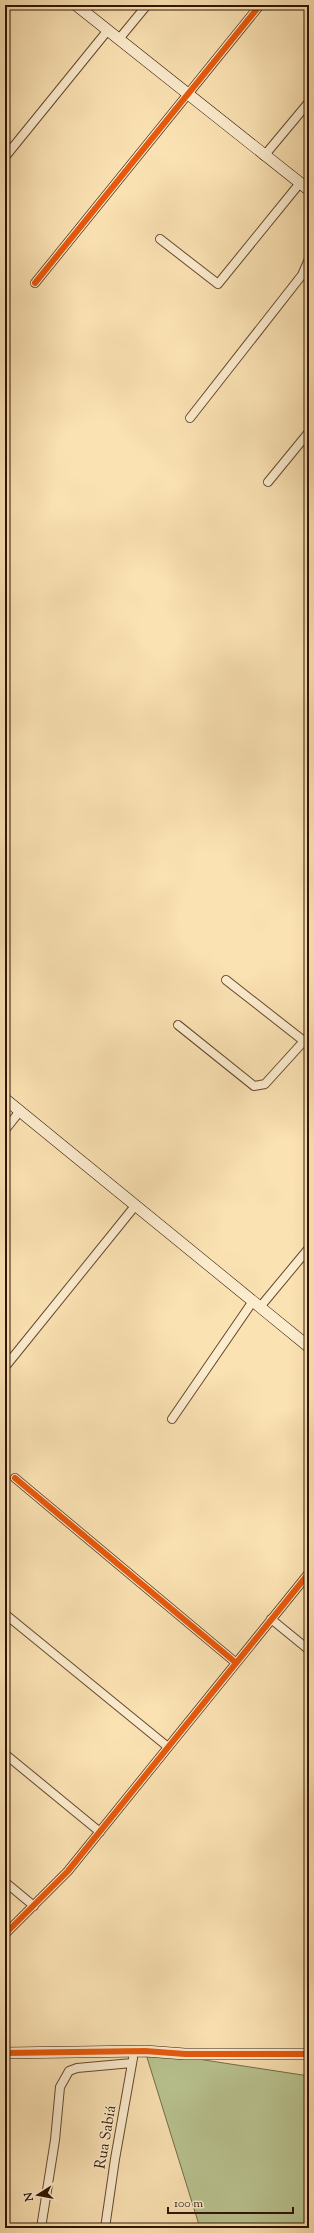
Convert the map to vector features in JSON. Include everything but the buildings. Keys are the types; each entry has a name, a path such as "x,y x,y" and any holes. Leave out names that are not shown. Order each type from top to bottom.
{"street":[{"path":"76,5 304,187 218,284 160,239"},
{"path":"119,40 147,5"},
{"path":"35,283 260,5"},
{"path":"5,157 108,30"},
{"path":"264,156 309,102"},
{"path":"190,418 302,275 309,259"},
{"path":"268,482 309,432"},
{"path":"178,1025 254,1086 265,1084 306,1043 226,980"},
{"path":"5,1099 309,1347"},
{"path":"5,1130 20,1111"},
{"path":"5,1367 135,1206"},
{"path":"172,1419 256,1304 309,1248"},
{"path":"15,1478 235,1662"},
{"path":"5,1934 68,1871 235,1662 309,1573"},
{"path":"5,1614 168,1747"},
{"path":"271,1619 309,1650"},
{"path":"5,1754 100,1832"},
{"path":"5,1882 34,1906"},
{"path":"5,2052 309,2054"},
{"name":"Rua Sabiá","path":"105,2228 134,2052"},
{"path":"41,2228 55,2140 58,2099 66,2075 71,2070 77,2068 132,2063"}],"green space":[{"path":"145,2051 309,2076 309,2228 200,2228"}],"cycle path":[{"path":"35,283 260,5"},
{"path":"15,1478 235,1662"},
{"path":"5,1934 68,1871 309,1573"},
{"path":"5,2053 145,2051 185,2054 309,2054"}]}
